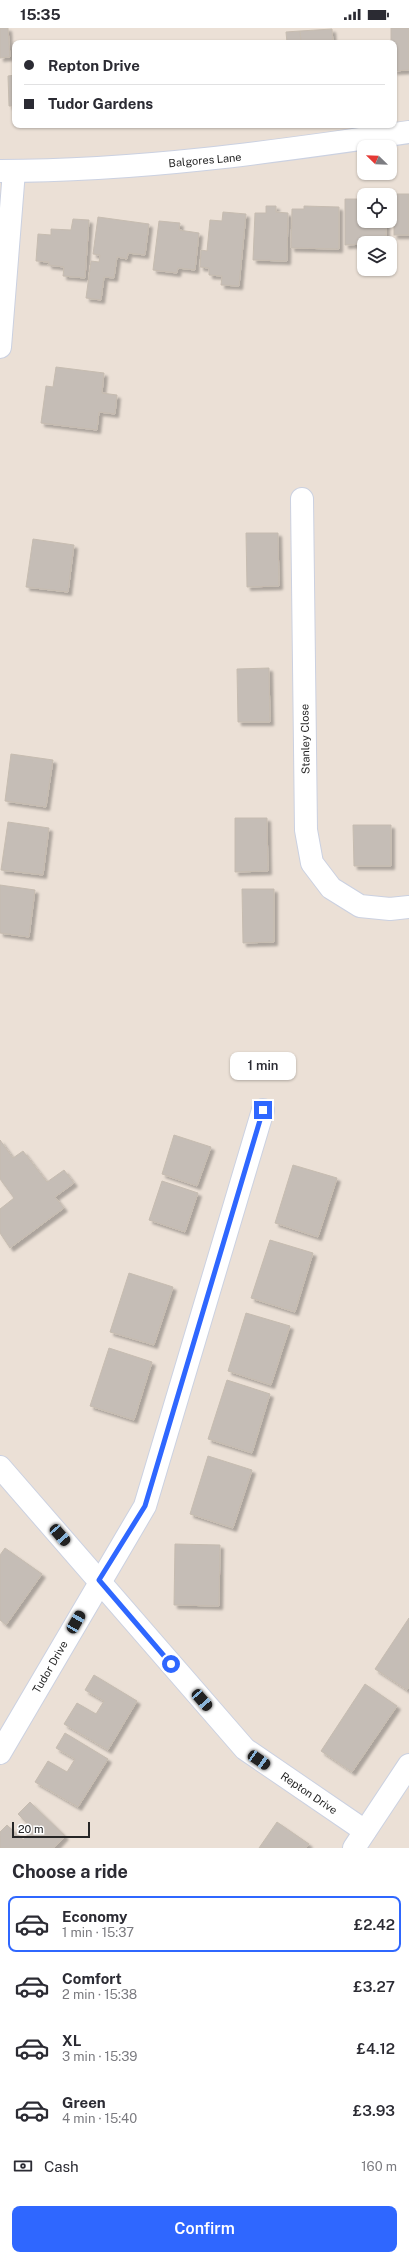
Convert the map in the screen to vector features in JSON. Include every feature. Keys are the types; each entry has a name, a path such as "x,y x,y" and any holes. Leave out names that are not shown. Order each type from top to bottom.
{"street":[{"name":"Balgores Lane","path":"7,171 150,165 237,157 409,132"},
{"path":"0,347 7,171"},
{"name":"Stanley Close","path":"302,499 306,830 312,863 331,888 360,906 390,909 409,907"},
{"name":"Tudor Drive","path":"0,1753 99,1580 145,1506 263,1110"},
{"name":"Repton Drive","path":"0,1467 245,1749 360,1839"},
{"path":"360,1839 409,1765"}],"building":[{"path":"0,28 8,28 10,57 0,58"},
{"path":"391,28 409,28 409,70 397,71 397,40 391,40"},
{"path":"332,29 333,40 301,40 300,31"},
{"path":"300,31 301,40 287,40 286,32"},
{"path":"12,75 12,106 9,106 8,76"},
{"path":"397,194 409,194 409,235 394,235 394,228 397,228"},
{"path":"345,199 357,199 357,228 386,228 386,236 357,236 357,244 345,245"},
{"path":"266,206 276,206 276,212 288,213 287,261 253,260 255,213 266,213"},
{"path":"304,206 339,207 339,249 291,248 292,209 304,209"},
{"path":"223,212 246,214 239,286 221,285 222,276 209,275 209,268 200,267 201,250 207,251 210,220 222,221"},
{"path":"98,217 149,224 145,255 128,253 127,259 117,257 114,278 104,277 101,300 86,298 91,261 99,262 100,255 93,254"},
{"path":"73,219 89,220 85,278 63,276 64,267 48,265 49,262 36,261 38,234 51,235 51,229 71,230"},
{"path":"159,221 180,223 179,230 199,233 195,270 178,268 177,273 153,270"},
{"path":"56,367 104,373 102,393 117,395 115,414 99,412 97,430 41,423 46,386 53,387"},
{"path":"246,533 278,533 279,586 247,587"},
{"path":"33,539 74,545 68,592 26,587"},
{"path":"269,668 270,722 238,722 237,669"},
{"path":"11,754 53,760 46,807 5,801"},
{"path":"235,818 267,818 268,871 235,872"},
{"path":"8,822 49,828 43,875 1,870"},
{"path":"353,825 391,825 391,866 354,866"},
{"path":"0,885 35,890 29,937 0,933"},
{"path":"242,889 274,889 274,942 243,943"},
{"path":"174,1135 211,1147 197,1186 162,1174"},
{"path":"0,1140 13,1158 23,1151 47,1182 64,1170 74,1183 55,1197 64,1208 10,1248 0,1233 0,1209 14,1198 0,1179"},
{"path":"293,1165 337,1178 318,1237 275,1223"},
{"path":"162,1181 198,1193 185,1232 149,1220"},
{"path":"270,1240 313,1253 295,1312 251,1298"},
{"path":"129,1273 173,1287 154,1345 110,1332"},
{"path":"246,1313 290,1326 271,1385 228,1371"},
{"path":"109,1348 152,1362 134,1420 90,1406"},
{"path":"227,1380 270,1394 252,1453 208,1439"},
{"path":"208,1456 252,1470 233,1528 190,1514"},
{"path":"175,1544 220,1545 219,1606 174,1605"},
{"path":"5,1548 42,1574 6,1625 0,1620 0,1555"},
{"path":"409,1618 409,1687 407,1690 375,1669"},
{"path":"94,1675 137,1701 108,1750 64,1724 77,1703 96,1714 104,1701 85,1690"},
{"path":"365,1684 397,1706 352,1772 321,1751"},
{"path":"65,1733 108,1759 78,1807 35,1782 48,1761 67,1772 75,1759 56,1748"},
{"path":"30,1802 65,1836 54,1848 0,1848 0,1832 7,1825 23,1840 33,1829 18,1814"},
{"path":"277,1822 309,1844 306,1848 259,1848"}],"route":[{"path":"171,1664 99,1580 145,1506 263,1110"}]}
